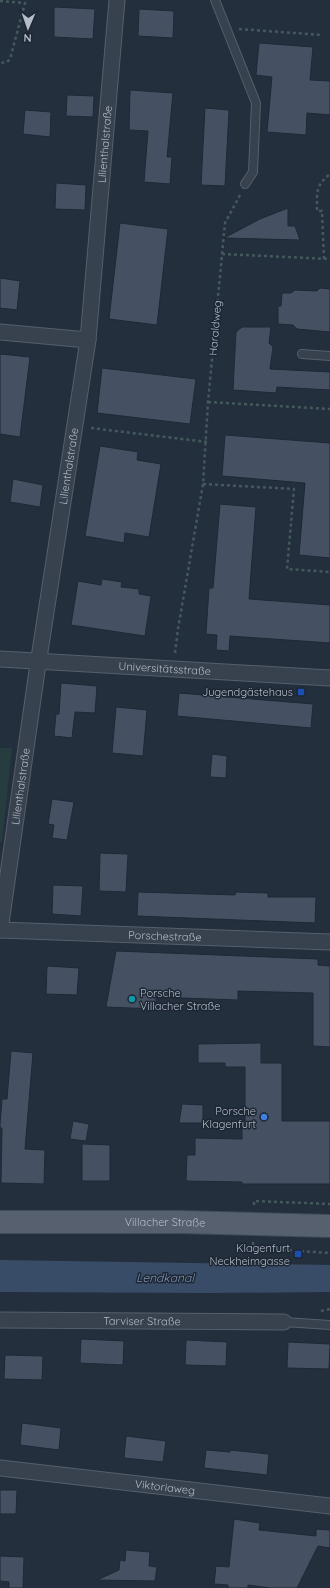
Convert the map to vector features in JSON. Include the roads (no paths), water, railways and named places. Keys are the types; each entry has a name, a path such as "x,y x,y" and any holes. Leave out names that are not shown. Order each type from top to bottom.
{"main road":[{"name":"Villacher Straße","path":"0,1222 181,1222 330,1226"}],"street":[{"name":"Lilienthalstraße","path":"0,930 38,661 88,340 117,0"},
{"path":"0,332 88,340"},
{"name":"Universitätsstraße","path":"0,659 330,678"},
{"name":"Porschestraße","path":"0,930 330,942"},
{"name":"Tarviser Straße","path":"0,1320 284,1322"},
{"name":"Viktoriaweg","path":"0,1468 330,1506"}],"lane":[{"path":"215,0 256,103 253,172 246,184"},
{"path":"302,354 330,356"},
{"path":"284,1322 330,1325"}],"water":[{"name":"Lendkanal","path":"0,1260 330,1265 330,1292 0,1292"}],"place":[{"name":"Jugendgästehaus","path":"301,692"},
{"name":"Porsche Villacher Straße","path":"132,999"},
{"name":"Porsche Klagenfurt","path":"264,1117"},
{"name":"Klagenfurt Neckheimgasse","path":"298,1254"}]}
